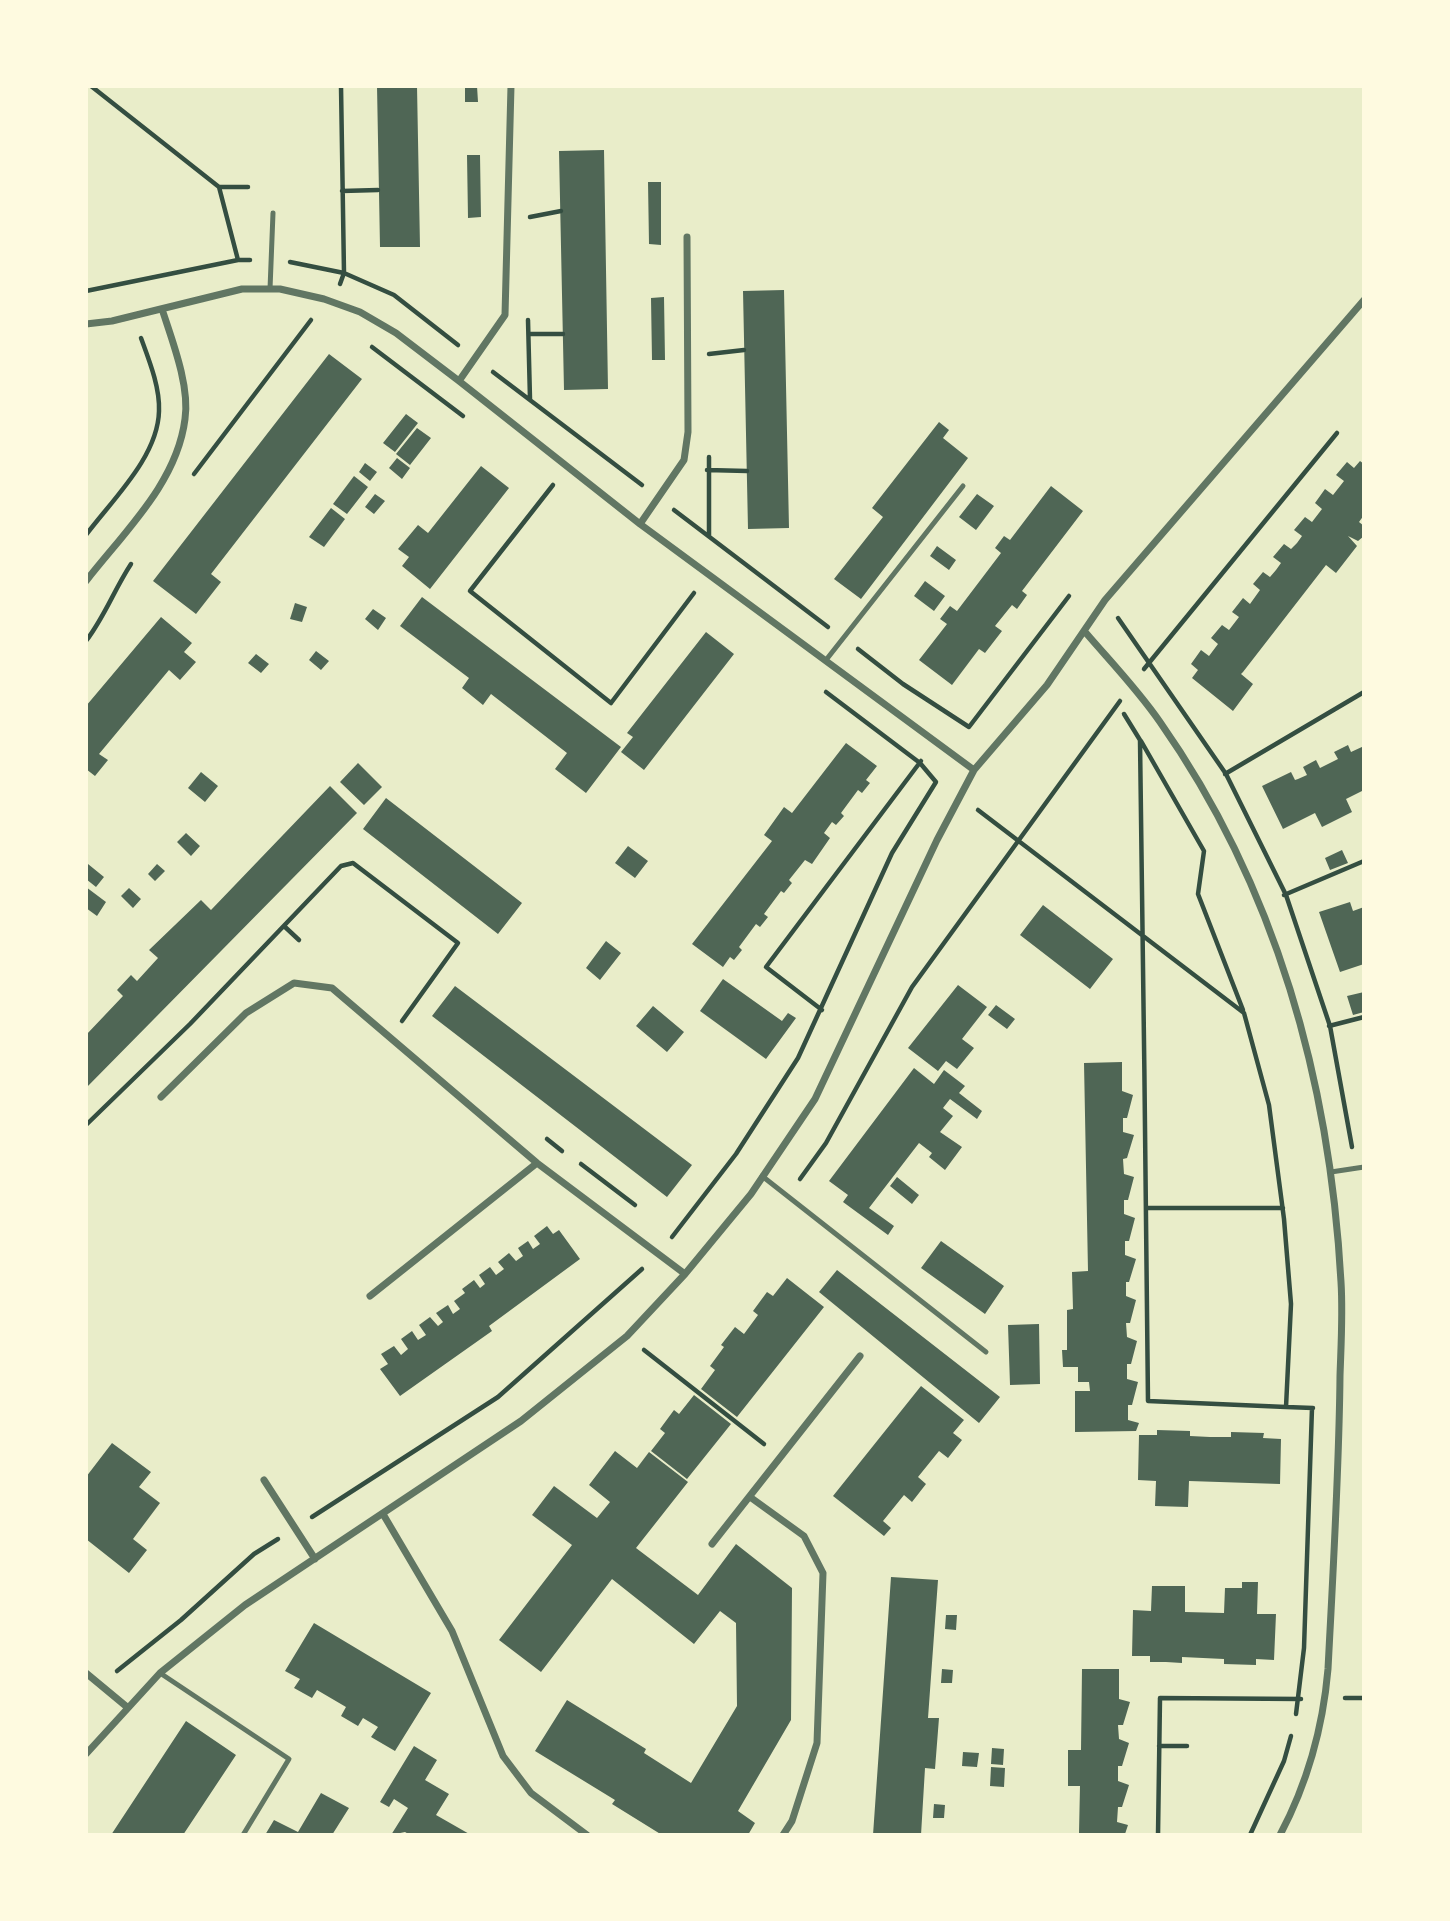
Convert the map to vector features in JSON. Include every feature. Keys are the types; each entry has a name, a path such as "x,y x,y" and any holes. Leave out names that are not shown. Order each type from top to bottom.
{"street":[{"path":"460,381 506,315 511,86"},
{"path":"640,524 684,460 688,432 687,237"},
{"path":"86,324 242,289 270,289 334,302 360,312 396,333 640,524 974,769"},
{"path":"86,1754 160,1673 245,1605 521,1421 627,1336 685,1274 751,1195 815,1099 974,769 1047,685 1086,632 1105,600 1364,300"},
{"path":"86,581 169,475 186,417 179,362 162,309"},
{"path":"1086,632 1160,721 1197,782 1261,905 1305,1033 1331,1172 1341,1284 1340,1409 1325,1699 1308,1769 1280,1835"},
{"path":"161,1097 246,1013 294,983 332,988 537,1163 685,1274"},
{"path":"370,1296 537,1163"},
{"path":"712,1544 860,1356"},
{"path":"264,1480 315,1559"},
{"path":"750,1497 804,1536 823,1573 817,1743 792,1821 783,1835"},
{"path":"383,1514 452,1631 503,1756 531,1793 587,1835"},
{"path":"86,1673 127,1707"}],"lane":[{"path":"270,289 274,213"},
{"path":"826,660 963,486"},
{"path":"1331,1172 1364,1167"},
{"path":"762,1176 986,1352"},
{"path":"160,1673 289,1759 243,1835"}],"path":[{"path":"91,86 219,187 238,260"},
{"path":"299,318 326,324 344,273 341,86"},
{"path":"219,187 247,187"},
{"path":"342,191 378,190"},
{"path":"508,218 561,211"},
{"path":"86,292 238,260 290,261 344,273 394,295 902,684 969,727 1069,597"},
{"path":"186,484 311,320"},
{"path":"129,342 169,330"},
{"path":"528,334 563,334"},
{"path":"86,535 139,464 153,440 159,411 151,368 141,338"},
{"path":"366,343 470,421"},
{"path":"687,355 744,350"},
{"path":"787,1196 826,1143 912,987 1020,842 1117,704 1337,433"},
{"path":"678,470 747,471"},
{"path":"543,477 564,493"},
{"path":"553,485 470,591 611,703 694,593"},
{"path":"86,641 105,616 120,582 134,560"},
{"path":"683,585 705,601"},
{"path":"822,689 920,763 936,782 960,796 1244,1013"},
{"path":"1197,782 1226,774 1364,692"},
{"path":"1117,704 1205,851 1198,894 1244,1013 1269,1105 1283,1208 1290,1304 1286,1406"},
{"path":"1140,740 1148,1401 1340,1409"},
{"path":"822,1010 766,967 936,742"},
{"path":"102,1686 254,1554 498,1397 630,1281 657,1253 736,1154 798,1058 892,853 936,782"},
{"path":"1261,905 1364,862"},
{"path":"284,926 299,940"},
{"path":"1305,1033 1364,1017"},
{"path":"1146,1208 1283,1208"},
{"path":"627,1336 782,1457"},
{"path":"1250,1835 1284,1761 1299,1699 1304,1648 1312,1408"},
{"path":"1158,1835 1160,1698 1325,1699"},
{"path":"1159,1746 1188,1746"}],"building":[{"path":"377,86 417,86 420,247 380,247"},
{"path":"465,86 477,86 478,102 465,102"},
{"path":"604,150 608,389 564,390 559,151"},
{"path":"467,155 480,155 481,217 468,218"},
{"path":"648,182 661,182 661,245 649,244"},
{"path":"784,290 789,528 748,529 743,291"},
{"path":"664,297 665,360 652,360 651,298"},
{"path":"329,354 362,379 211,574 221,582 196,614 153,581"},
{"path":"406,414 418,423 395,452 383,443"},
{"path":"939,422 949,430 943,438 968,458 861,599 834,579 883,517 872,508"},
{"path":"417,428 431,438 410,465 396,454"},
{"path":"397,458 410,468 402,479 389,468"},
{"path":"1360,461 1364,464 1364,515 1359,522 1364,526 1364,536 1358,541 1348,536 1357,546 1336,573 1326,565 1241,674 1253,684 1233,711 1192,678 1198,670 1191,664 1201,650 1209,656 1218,644 1211,638 1222,625 1229,630 1239,617 1232,612 1243,598 1250,604 1260,590 1253,584 1263,572 1270,577 1276,570 1281,563 1273,557 1284,544 1291,549 1297,543 1302,536 1294,530 1305,517 1312,522 1322,509 1315,503 1325,489 1333,495 1344,481 1336,475 1347,462 1354,468"},
{"path":"365,463 377,472 370,481 359,472"},
{"path":"481,466 509,488 430,589 402,566 409,557 398,549 418,525 428,533"},
{"path":"354,476 368,487 347,514 333,504"},
{"path":"1051,486 1083,511 1022,591 1027,595 1017,609 1012,605 995,626 1002,631 985,653 979,649 952,685 919,660 947,624 940,619 950,606 957,611 1001,553 995,548 1004,536 1010,540"},
{"path":"375,494 385,501 374,514 365,507"},
{"path":"977,494 994,506 976,530 959,517"},
{"path":"331,508 345,519 324,547 309,537"},
{"path":"937,546 956,560 949,570 930,556"},
{"path":"925,581 945,596 934,611 914,596"},
{"path":"422,597 621,747 586,793 555,769 567,753 491,694 483,705 462,688 469,678 400,626"},
{"path":"295,603 307,607 302,622 290,619"},
{"path":"373,609 386,618 378,630 365,619"},
{"path":"161,617 192,643 184,652 196,662 180,680 169,670 99,754 108,760 95,776 86,769 86,706"},
{"path":"706,632 734,654 644,770 621,752 633,737 627,733"},
{"path":"316,651 329,661 321,670 309,660"},
{"path":"256,654 269,664 261,673 248,663"},
{"path":"846,743 877,766 866,780 870,783 862,793 858,790 841,813 844,816 836,825 832,822 824,833 830,838 812,864 805,860 789,880 792,883 784,893 781,891 764,914 768,917 760,927 756,924 739,947 742,950 734,960 730,957 723,967 692,944 772,841 764,835 784,807 792,813"},
{"path":"1348,745 1351,752 1364,746 1364,790 1346,799 1352,812 1322,827 1315,813 1283,829 1262,786 1291,772 1295,780 1307,775 1303,767 1316,760 1320,768 1338,759 1334,752"},
{"path":"358,763 382,787 364,805 340,782"},
{"path":"201,772 218,786 205,802 188,788"},
{"path":"330,786 357,813 86,1088 86,1035 123,996 117,990 131,975 137,981 158,958 149,950 201,900 211,910"},
{"path":"386,798 522,903 498,934 363,829"},
{"path":"186,833 200,846 191,856 177,842"},
{"path":"628,846 648,861 635,878 615,863"},
{"path":"1342,850 1348,863 1330,870 1325,858"},
{"path":"88,864 104,877 96,887 86,879"},
{"path":"157,864 165,871 155,881 148,874"},
{"path":"86,887 106,902 97,916 86,908"},
{"path":"129,888 141,899 133,908 121,896"},
{"path":"1350,902 1353,911 1364,907 1364,964 1340,972 1319,912"},
{"path":"1043,905 1113,959 1090,989 1020,935"},
{"path":"606,941 621,953 600,980 586,968"},
{"path":"723,979 782,1021 788,1013 796,1018 766,1059 700,1011"},
{"path":"958,985 987,1007 962,1039 974,1048 957,1069 946,1061 938,1071 908,1048"},
{"path":"455,986 692,1165 667,1197 432,1016"},
{"path":"1364,992 1364,1012 1353,1015 1347,996"},
{"path":"996,1005 1015,1019 1007,1029 988,1015"},
{"path":"653,1006 684,1032 667,1052 636,1026"},
{"path":"1122,1062 1122,1091 1133,1095 1127,1118 1123,1118 1123,1132 1134,1135 1127,1158 1123,1159 1124,1174 1134,1177 1128,1200 1124,1200 1124,1214 1135,1218 1129,1241 1125,1241 1125,1255 1136,1259 1129,1282 1126,1282 1126,1296 1136,1300 1130,1323 1126,1323 1127,1337 1137,1341 1131,1364 1127,1364 1127,1379 1138,1382 1132,1405 1128,1405 1128,1420 1139,1423 1136,1431 1075,1432 1075,1391 1090,1391 1089,1382 1078,1382 1078,1367 1063,1367 1062,1350 1067,1350 1067,1310 1073,1309 1072,1272 1088,1271 1084,1063"},
{"path":"914,1068 934,1084 944,1070 965,1086 959,1093 982,1111 977,1119 950,1099 943,1108 953,1116 940,1132 962,1147 945,1170 929,1157 932,1153 919,1143 869,1208 894,1226 888,1235 843,1202 848,1195 829,1181"},
{"path":"897,1177 919,1195 912,1204 890,1186"},
{"path":"547,1226 553,1234 559,1230 580,1259 489,1326 492,1331 400,1396 380,1369 388,1364 381,1354 394,1346 401,1355 408,1349 401,1339 412,1331 418,1340 426,1335 419,1325 430,1317 438,1326 443,1322 436,1313 448,1305 453,1314 460,1309 454,1301 465,1293 462,1289 474,1280 480,1288 485,1284 479,1275 490,1267 496,1275 504,1269 498,1262 509,1253 516,1261 523,1256 518,1248 528,1241 533,1249 540,1244 534,1236"},
{"path":"941,1241 1004,1286 985,1314 921,1268"},
{"path":"837,1270 1000,1397 979,1423 819,1292"},
{"path":"787,1278 824,1307 737,1417 701,1389 715,1370 710,1366 724,1347 721,1345 735,1327 744,1334 758,1315 753,1311 767,1292 773,1296"},
{"path":"1039,1324 1040,1384 1010,1385 1008,1325"},
{"path":"921,1386 964,1420 953,1433 962,1440 948,1458 939,1451 918,1477 926,1484 912,1502 904,1495 883,1521 891,1528 884,1536 833,1496"},
{"path":"694,1395 731,1424 687,1479 651,1451 665,1433 660,1429 674,1410 679,1414"},
{"path":"1157,1430 1190,1431 1190,1436 1210,1437 1231,1437 1231,1432 1264,1433 1263,1438 1281,1439 1280,1484 1189,1481 1188,1507 1155,1506 1156,1481 1138,1480 1139,1435 1157,1435"},
{"path":"112,1443 151,1472 139,1487 160,1503 133,1539 147,1550 129,1573 86,1539 86,1477"},
{"path":"615,1451 637,1468 649,1452 688,1482 636,1548 698,1595 736,1544 792,1588 791,1720 738,1811 755,1823 748,1835 662,1835 612,1804 615,1800 535,1751 567,1700 646,1749 644,1753 691,1783 737,1706 736,1623 720,1611 694,1644 612,1579 541,1672 499,1640 572,1545 532,1515 554,1486 597,1518 610,1502 589,1485"},
{"path":"891,1577 938,1580 928,1718 939,1718 935,1769 925,1768 921,1835 873,1835"},
{"path":"1242,1582 1258,1582 1257,1614 1276,1614 1274,1660 1256,1659 1256,1665 1224,1664 1224,1659 1182,1657 1182,1663 1150,1662 1150,1656 1132,1656 1133,1610 1151,1611 1152,1586 1185,1586 1185,1612 1224,1613 1225,1588 1242,1588"},
{"path":"946,1615 957,1615 956,1630 945,1629"},
{"path":"314,1623 431,1693 395,1751 371,1737 378,1727 363,1718 358,1726 341,1716 346,1707 317,1690 312,1698 294,1688 300,1679 285,1671"},
{"path":"942,1669 953,1670 952,1683 941,1683"},
{"path":"1082,1669 1119,1669 1119,1699 1130,1702 1123,1725 1118,1725 1119,1739 1129,1743 1122,1766 1118,1766 1118,1781 1129,1785 1122,1807 1118,1807 1117,1822 1128,1825 1125,1834 1079,1833 1080,1786 1068,1786 1068,1750 1081,1750"},
{"path":"186,1721 236,1755 183,1835 111,1835"},
{"path":"414,1746 437,1760 425,1780 449,1794 436,1815 471,1835 410,1835 405,1832 391,1835 408,1808 394,1799 389,1807 380,1802"},
{"path":"992,1748 1004,1749 1003,1765 991,1764"},
{"path":"963,1752 979,1753 977,1767 962,1766"},
{"path":"991,1767 1005,1768 1004,1787 990,1786"},
{"path":"321,1793 349,1808 332,1835 265,1835 274,1820 298,1832"},
{"path":"934,1804 945,1805 944,1818 933,1818"}]}
